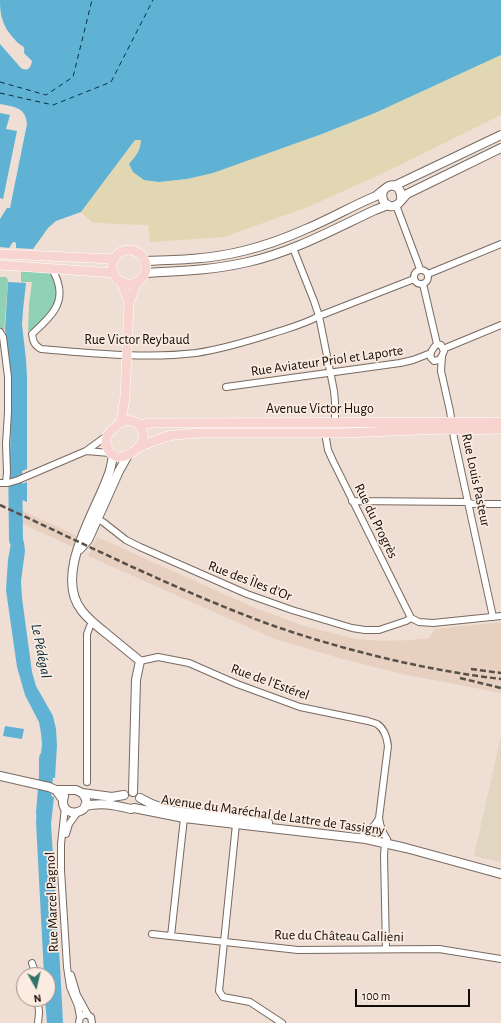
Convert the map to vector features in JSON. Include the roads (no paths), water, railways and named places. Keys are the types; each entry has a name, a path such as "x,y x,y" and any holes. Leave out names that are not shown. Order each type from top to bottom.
{"main road":[{"path":"145,261 182,260 209,257 264,245 308,229 376,196 383,192 387,187 394,186 501,135"},
{"path":"145,273 225,267 268,257 293,248 375,210 395,203 407,194 501,148"},
{"path":"383,192 382,200 385,203 395,203 402,195 401,191 394,186"},
{"path":"128,250 139,253 145,261 145,273 142,279 137,282 128,284 117,278 114,273 114,259 121,253 128,250"},
{"path":"0,254 114,259"},
{"path":"0,265 114,273"},
{"path":"121,281 129,303"},
{"path":"94,517 108,476 111,454 106,439 108,434 120,422 125,397 129,303 137,282"},
{"path":"125,397 126,406 135,423 142,430 143,440 141,446 128,456 82,538 73,566 71,578 76,601 80,609 93,623 140,661 136,680 133,792"},
{"path":"120,422 135,423"},
{"name":"Avenue Victor Hugo","path":"135,423 335,422 453,426 501,430"},
{"name":"Avenue Victor Hugo","path":"141,446 165,437 181,434 325,433 444,429 453,426 501,422"},
{"path":"111,454 120,457 128,456"},
{"path":"0,776 49,787 55,790 76,790 82,793 112,797 133,792 140,798 139,805 130,808 123,802 124,795"},
{"path":"55,790 70,812 77,813 85,806 86,800 82,793"},
{"path":"64,804 65,796 71,791"},
{"name":"Avenue du Maréchal de Lattre de Tassigny","path":"140,798 156,807 189,813 242,817 270,824 376,837 501,874"},
{"name":"Avenue du Maréchal de Lattre de Tassigny","path":"85,806 97,804 130,808 184,818 386,841 501,870"}],"street":[{"path":"395,203 420,269 424,270 428,274"},
{"path":"428,274 501,244"},
{"path":"293,248 320,316 335,402 335,422"},
{"name":"Rue Victor Reybaud","path":"52,269 59,285 60,299 53,314 32,334 33,341 36,346 41,349 127,354 176,354 219,349 260,338 306,323 320,316 414,279"},
{"path":"420,269 414,273 414,279 416,283 423,284"},
{"path":"423,284 428,279 428,274"},
{"path":"423,284 437,344 441,345 443,348"},
{"path":"443,348 501,325"},
{"path":"0,332 3,337 8,377 6,444 7,472 5,483 28,476 86,451 108,434"},
{"path":"437,344 431,353 431,358 434,361 439,360 442,356 443,348"},
{"name":"Rue Aviateur Priol et Laporte","path":"226,388 400,363 431,353"},
{"name":"Rue Louis Pasteur","path":"442,356 442,371 454,438 493,617"},
{"name":"Rue Louis Pasteur","path":"434,361 442,371"},
{"name":"Rue du Progrès","path":"325,433 328,450 411,618"},
{"path":"86,451 111,454"},
{"path":"352,501 501,504"},
{"name":"Rue des Îles d'Or","path":"94,517 123,538 140,548 247,594 292,610 346,627 365,630 378,630 411,618"},
{"path":"411,618 419,622 432,623 501,616"},
{"path":"87,782 87,634 93,623"},
{"name":"Rue de l'Estérel","path":"140,661 158,657 189,664 237,684 300,707 368,721 378,725 383,730 388,746 379,818"},
{"name":"Rue Marcel Pagnol","path":"64,804 61,870 67,967 70,987 78,1006 80,1021"},
{"name":"Rue Marcel Pagnol","path":"77,813 67,829 65,844 65,872 72,977 77,995 88,1015 92,1019 92,1023"},
{"path":"171,936 184,818"},
{"path":"363,835 375,826 379,818"},
{"path":"379,818 382,833 386,841 384,855 386,949"},
{"path":"236,824 219,991 223,997 250,1002 282,1023"},
{"name":"Rue du Château Gallieni","path":"152,934 298,950 439,949 501,959"},
{"path":"32,963 33,967"},
{"path":"38,1023 39,1007"},
{"path":"80,1021 84,1015 88,1015"}],"water":[{"path":"0,0 501,0 501,55 375,113 322,134 213,173 187,179 159,182 144,180 133,172 129,164 140,147 141,140 135,140 81,212 56,221 48,228 33,249 16,248 15,242 13,242 9,248 0,247 0,219 7,208 10,208 27,124 26,118 22,111 14,107 0,104 0,44 21,68 25,70 28,69 31,66 32,61 24,53 23,46 18,43 7,29 1,14"},
{"path":"0,113 10,115 6,129 17,131 3,199 0,198"},
{"path":"8,282 26,283 22,325 27,377 27,469 10,476 11,376 5,329"},
{"path":"27,482 27,502 20,499 21,510 11,506 10,489"},
{"path":"11,519 21,523 20,532 24,542 25,551 21,581 22,598 32,672 36,686 53,716 56,729 57,745 55,778 39,774 42,744 39,722 25,695 17,667 6,590 8,560 12,537"},
{"path":"5,726 24,729 22,739 3,736"},
{"path":"38,793 54,797 51,824 63,1023 47,1023 46,1007 56,1007 56,967 44,967 36,822"}],"waterway":[{"name":"Le Pédégal","path":"15,455 16,540"},
{"name":"Le Pédégal","path":"43,813 46,758"}],"railway":[{"path":"0,505 170,584 274,626 330,644 415,665 501,679"},
{"path":"471,669 501,673"},
{"path":"460,678 501,688"}]}
